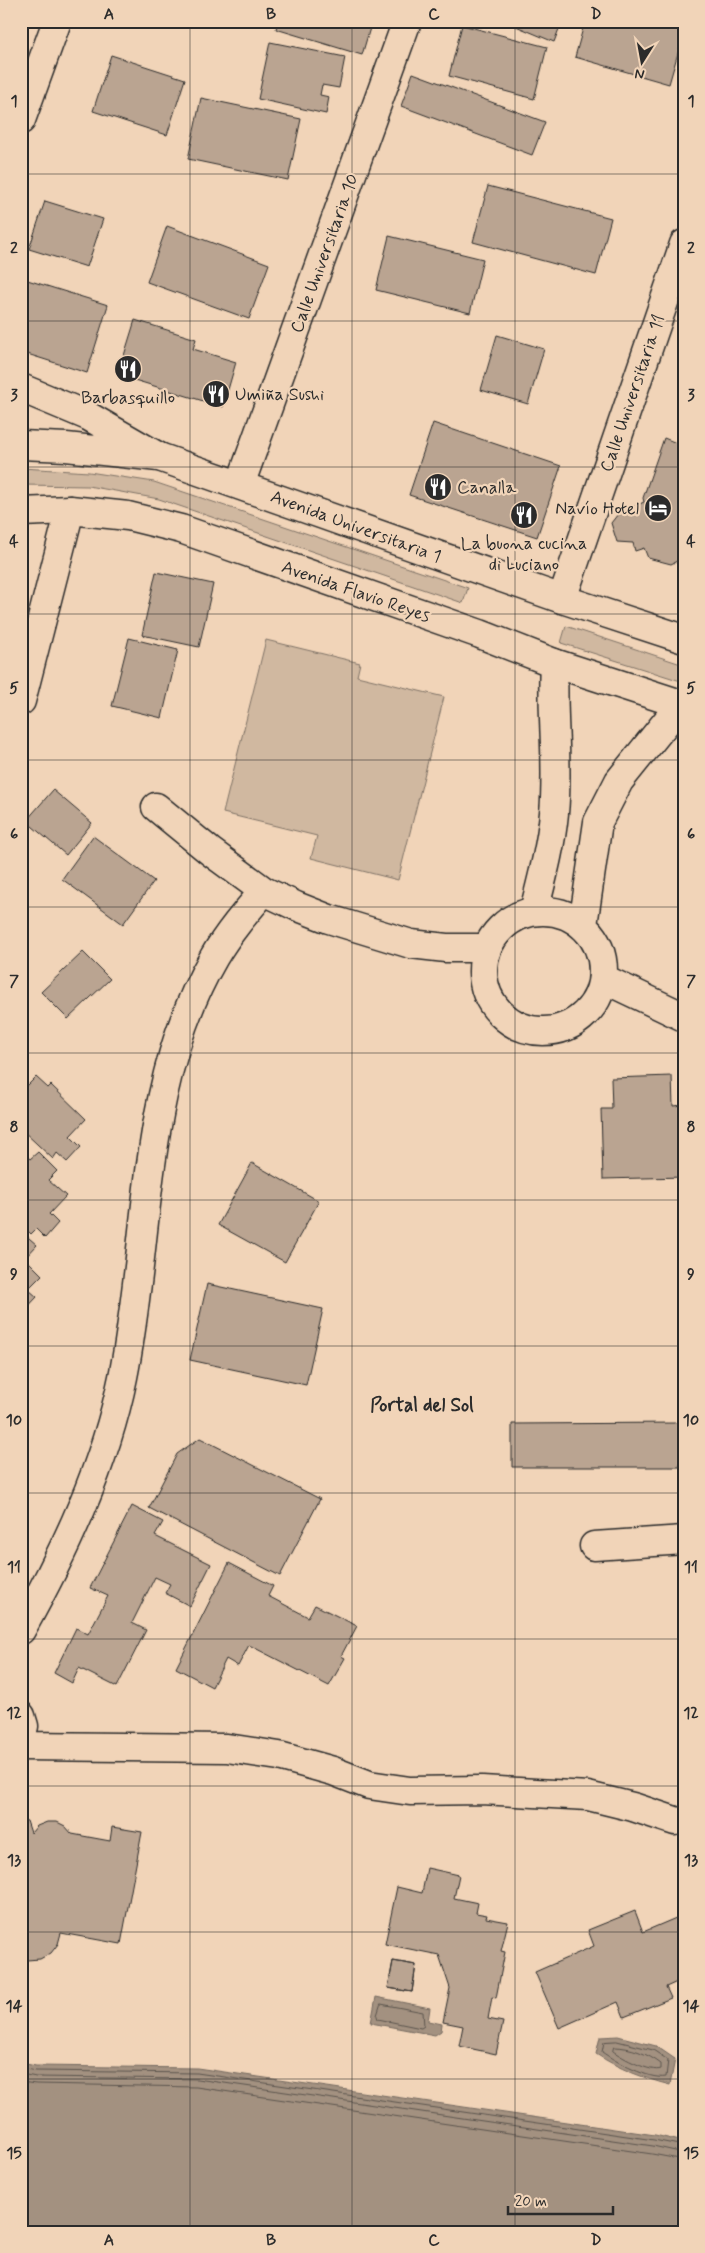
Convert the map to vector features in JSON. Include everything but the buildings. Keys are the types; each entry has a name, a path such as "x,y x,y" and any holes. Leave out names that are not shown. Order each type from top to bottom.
{"street":[{"path":"21,120 57,21"},
{"name":"Calle Universitaria 10","path":"240,486 407,21"},
{"name":"Calle Universitaria 11","path":"562,599 684,244"},
{"path":"21,388 88,416 159,457"},
{"name":"Avenida Universitaria 1","path":"21,445 66,447 159,457 562,599 684,639"},
{"path":"21,701 70,510"},
{"name":"Avenida Flavio Reyes","path":"21,512 70,510 128,516 180,529 480,634 554,663 682,705"},
{"path":"534,911 547,859 554,813 554,663"},
{"path":"584,925 598,822 619,781 682,705"},
{"path":"156,807 211,852 264,891 329,919 411,944 446,948 486,948"},
{"path":"554,813 598,822"},
{"path":"21,1630 50,1578 97,1468 117,1400 128,1350 159,1114 175,1050 193,1000 213,958 229,934 264,891"},
{"path":"534,911 551,911 568,915 584,925 596,941 603,959 604,979 593,1006 581,1018 566,1027 549,1031 531,1030 514,1024 500,1014 490,1000 484,983 483,966 486,948 501,928 522,914 534,911"},
{"path":"604,979 684,1018"},
{"path":"594,1546 684,1540"},
{"path":"21,1716 24,1726 21,1738"},
{"path":"21,1746 227,1748 279,1756 333,1771 370,1786 410,1791 482,1790 588,1796 633,1807 675,1821"}],"shaded area":[{"path":"21,468 89,472 154,482 468,588 463,603 159,499 88,486 21,485"},
{"path":"566,626 684,665 684,682 561,643"},
{"path":"266,640 360,663 357,676 444,697 398,880 311,858 317,836 223,813"}],"water":[{"path":"376,1997 430,2008 428,2021 442,2024 441,2031 435,2035 371,2023"},
{"path":"618,2036 656,2046 675,2059 670,2085 632,2073 596,2054 600,2037"},
{"path":"21,2063 36,2066 197,2068 655,2135 684,2142 684,2232 21,2232"}],"place":[{"name":"Barbasquillo","path":"128,369"},
{"name":"Umiña Sushi","path":"216,394"},
{"name":"Canalla","path":"438,487"},
{"name":"Navío Hotel","path":"658,508"},
{"name":"La buona cucina di Luciano","path":"524,515"}],"district":[{"name":"Portal del Sol","path":"422,1404"}]}
